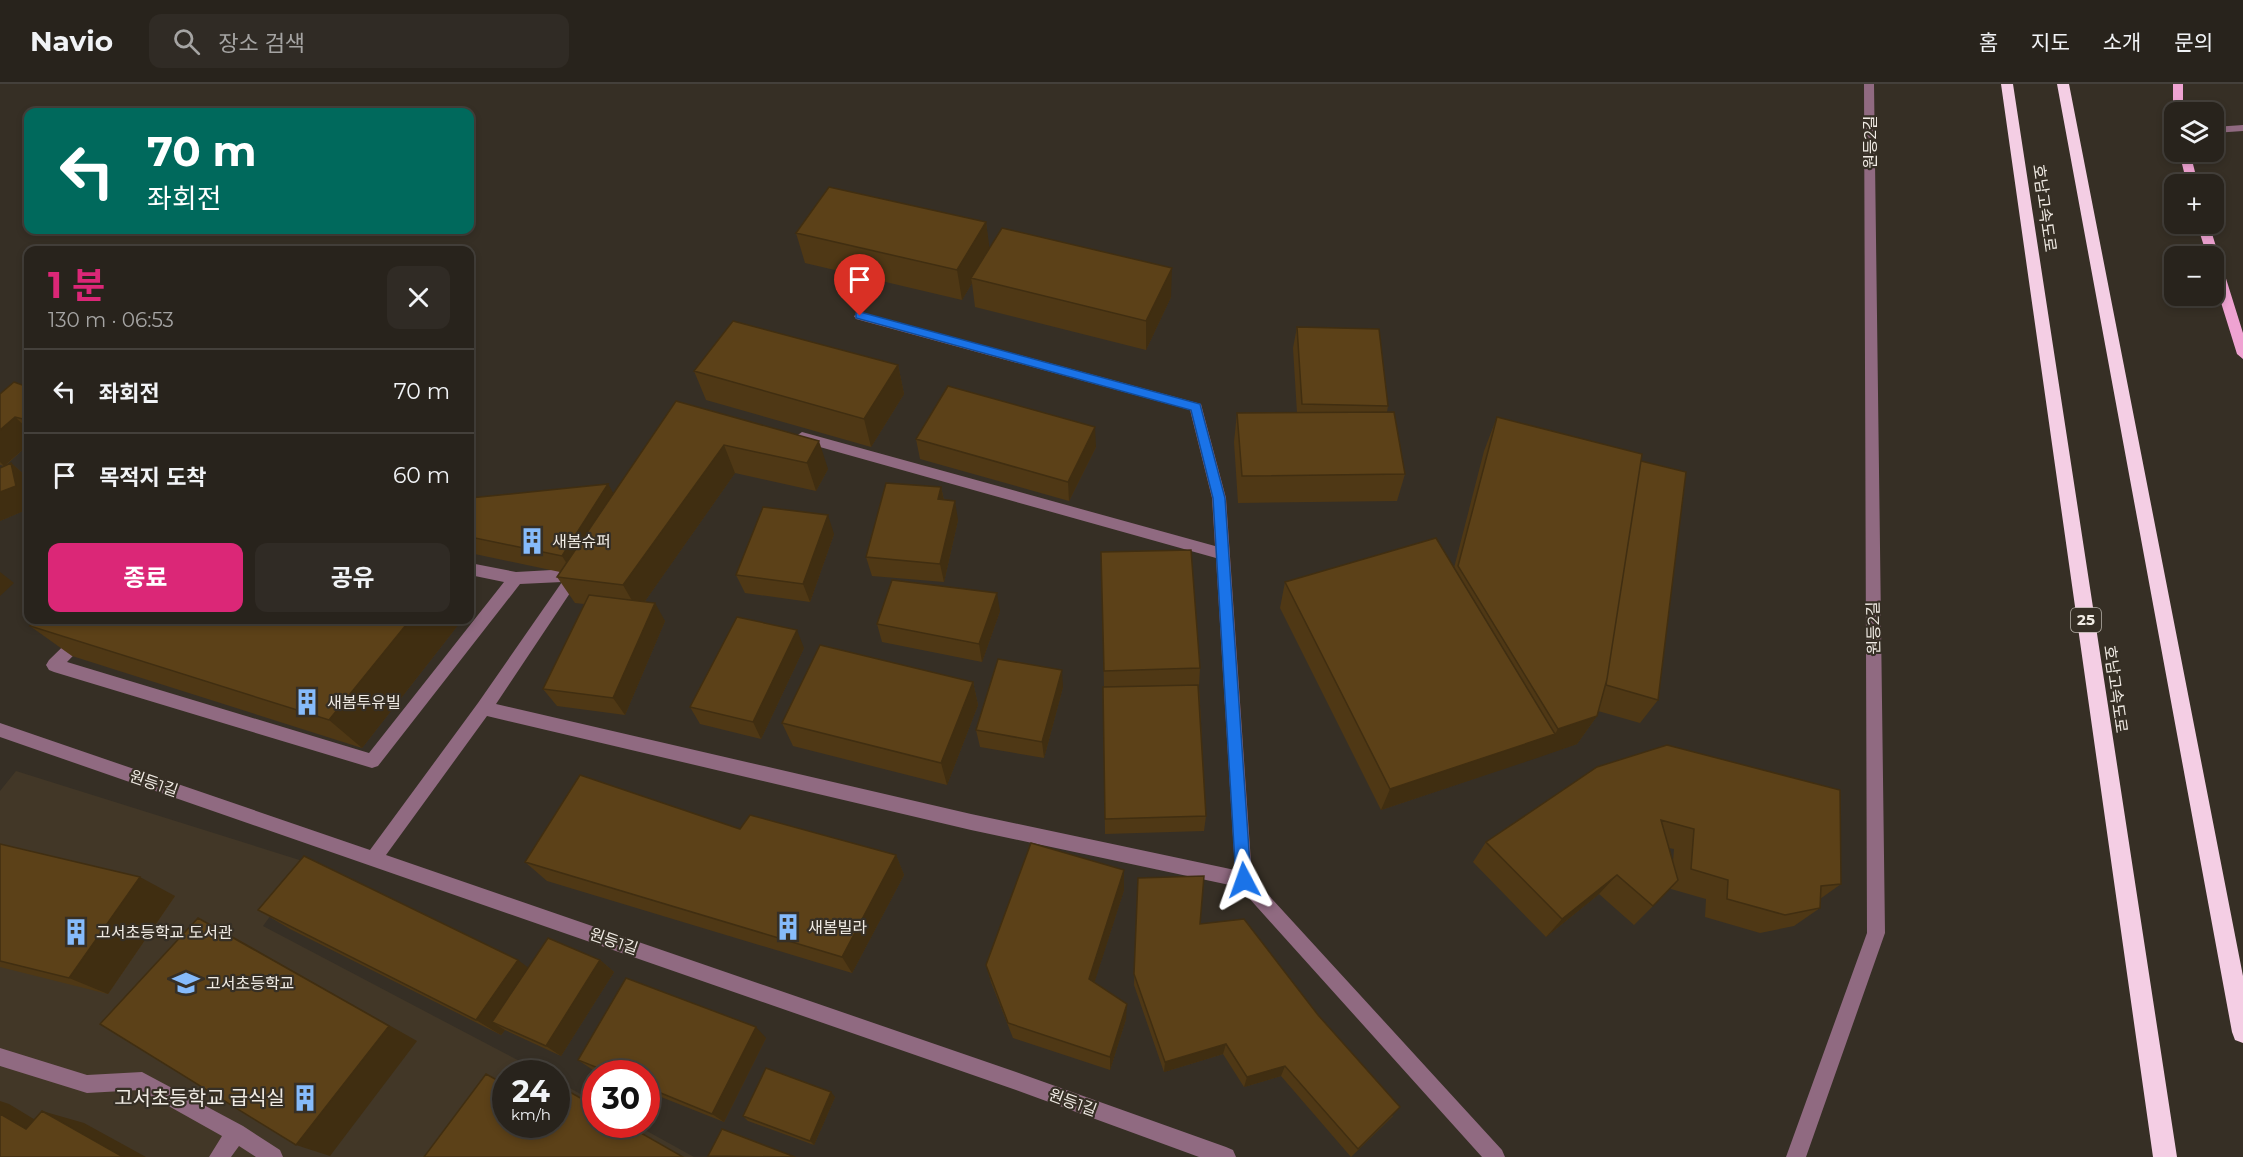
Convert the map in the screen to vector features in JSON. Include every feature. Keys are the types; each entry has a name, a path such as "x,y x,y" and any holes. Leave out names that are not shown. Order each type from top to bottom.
{"highway":[{"name":"호남고속도로","path":"2007,84 2165,1157"},
{"path":"2063,84 2243,1032"}],"main road":[{"path":"2178,84 2178,102"},
{"path":"2224,293 2243,354"}],"street":[{"name":"원등2길","path":"1796,1157 1876,933 1869,84"},
{"path":"2224,129 2243,128"},
{"path":"860,316 1196,407 1219,498 1244,880"},
{"path":"790,434 1223,554"},
{"path":"374,858 484,708 587,554"},
{"path":"474,570 516,578 574,574"},
{"path":"95,624 54,665 372,761 516,578"},
{"path":"484,708 970,822 1244,880 1495,1157"},
{"name":"원등1길","path":"0,730 1016,1081 1226,1157"},
{"path":"0,1057 87,1084 142,1081 236,1132 273,1157"},
{"path":"219,1157 236,1132"}],"shaded area":[{"name":"고서초등학교","path":"16,771 309,863 263,926 517,1060 492,1060 492,1138 570,1138 570,1088 582,1095 582,1138 660,1138 694,1157 0,1157 0,791"}],"building":[{"path":"829,187 986,222 957,270 796,233"},
{"path":"1002,228 1172,268 1146,321 971,278"},
{"path":"733,321 898,365 864,419 694,371"},
{"path":"1297,327 1379,329 1388,406 1302,404"},
{"path":"14,382 24,386 24,419 15,417 0,430 0,394"},
{"path":"948,386 1095,427 1068,482 916,439"},
{"path":"676,401 819,441 807,463 724,445 623,585 557,577"},
{"path":"1394,412 1405,474 1242,476 1237,413"},
{"path":"1497,417 1642,454 1607,679 1597,716 1558,729 1458,566"},
{"path":"1641,461 1686,472 1658,700 1606,685"},
{"path":"11,463 16,486 0,492 0,468"},
{"path":"886,483 941,487 938,499 955,501 940,564 866,557"},
{"path":"608,484 562,556 474,538 474,498"},
{"path":"763,507 828,515 803,584 736,575"},
{"path":"1436,538 1555,734 1390,789 1285,582"},
{"path":"1191,550 1200,668 1104,671 1101,552"},
{"path":"892,580 997,593 979,644 877,624"},
{"path":"589,595 655,603 613,698 543,689"},
{"path":"737,617 797,630 753,722 690,707"},
{"path":"32,624 407,624 329,720 30,626"},
{"path":"820,645 973,682 941,763 782,723"},
{"path":"998,659 1062,670 1042,742 976,730"},
{"path":"1198,685 1206,816 1105,819 1103,687"},
{"path":"1667,745 1840,790 1841,884 1821,886 1820,908 1785,915 1727,899 1728,880 1691,869 1694,829 1661,820 1678,880 1653,906 1617,875 1562,919 1486,842 1597,767"},
{"name":"새봄빌라","path":"580,775 740,829 750,815 896,855 842,957 525,862"},
{"path":"1031,843 1124,870 1089,979 1127,1004 1110,1057 1008,1023 986,965"},
{"name":"고서초등학교 도서관","path":"0,844 140,877 69,978 0,961"},
{"path":"304,856 518,960 476,1020 258,910"},
{"path":"1204,876 1200,924 1244,919 1318,1015 1400,1107 1358,1149 1285,1066 1247,1077 1226,1044 1165,1062 1134,974 1138,878"},
{"name":"고서초등학교 급식실","path":"198,918 389,1026 296,1145 100,1024"},
{"path":"548,938 600,960 546,1046 492,1022"},
{"path":"626,978 756,1027 712,1114 660,1093 660,1060 578,1060"},
{"path":"766,1068 831,1092 810,1141 743,1116"},
{"path":"486,1074 492,1077 492,1138 570,1138 570,1092 582,1099 582,1138 650,1138 683,1157 424,1157"},
{"path":"42,1111 123,1157 0,1157 0,1114 26,1129"},
{"path":"722,1129 795,1157 708,1156"}],"place":[{"name":"새봄슈퍼","path":"532,541"},
{"name":"새봄투유빌","path":"307,702"},
{"name":"새봄빌라","path":"788,927"},
{"name":"고서초등학교 도서관","path":"76,932"},
{"name":"고서초등학교","path":"186,983"},
{"name":"고서초등학교 급식실","path":"305,1098"}],"route":[{"path":"860,316 1196,407 1219,498 1244,880"}]}
